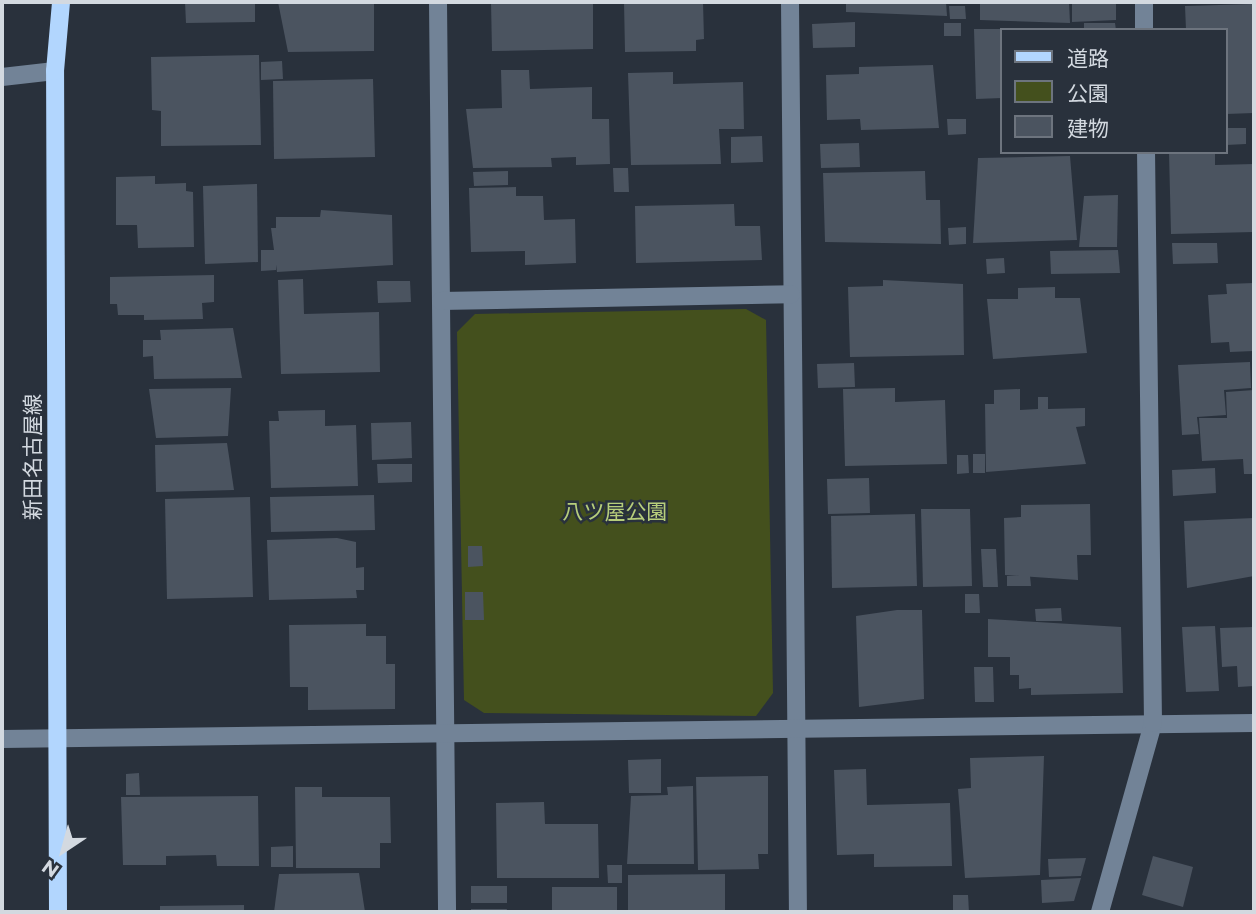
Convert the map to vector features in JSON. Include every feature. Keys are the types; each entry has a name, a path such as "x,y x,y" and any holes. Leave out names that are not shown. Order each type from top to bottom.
{"main road":[{"name":"新田名古屋線","path":"58,912 55,71 61,2"}],"street":[{"path":"438,2 447,912"},
{"path":"790,2 798,912"},
{"path":"1144,2 1144,28"},
{"path":"2,76 55,71"},
{"path":"1100,912 1153,723 1146,154"},
{"path":"441,301 791,294"},
{"path":"2,739 795,732 1254,723"}],"green space":[{"name":"八ツ屋公園","path":"746,309 766,320 773,693 756,716 484,713 464,700 457,332 475,314"}],"building":[{"path":"185,2 255,2 255,22 186,23"},
{"path":"278,2 374,2 374,51 288,52"},
{"path":"491,2 593,2 593,49 492,51"},
{"path":"624,2 703,2 704,39 696,40 696,51 625,52"},
{"path":"846,2 946,2 947,16 846,12"},
{"path":"980,2 1069,2 1070,23 980,20"},
{"path":"1072,2 1116,2 1116,20 1072,22"},
{"path":"1254,4 1254,113 1228,114 1228,28 1186,28 1185,6"},
{"path":"949,6 965,6 966,19 950,19"},
{"path":"855,22 855,47 813,48 812,24"},
{"path":"944,23 961,23 961,36 944,36"},
{"path":"1084,23 1115,23 1116,28 1084,28"},
{"path":"974,29 1000,29 1000,98 976,99"},
{"path":"259,55 261,145 161,146 161,111 152,110 151,57"},
{"path":"282,61 283,79 261,80 261,62"},
{"path":"933,65 939,128 861,130 860,119 827,120 826,75 859,74 859,67"},
{"path":"501,70 529,70 530,89 592,87 592,119 609,119 610,164 576,165 576,157 551,158 552,167 473,168 466,109 502,108"},
{"path":"673,72 673,84 743,82 744,129 719,129 721,164 631,165 628,73"},
{"path":"373,79 375,157 274,159 273,81"},
{"path":"947,119 966,119 966,134 948,135"},
{"path":"1228,128 1246,128 1246,144 1228,145"},
{"path":"762,136 763,162 731,163 731,137"},
{"path":"859,143 860,167 821,168 820,144"},
{"path":"1169,154 1215,154 1215,165 1254,164 1254,232 1171,234"},
{"path":"1070,156 1077,240 973,243 978,158"},
{"path":"613,168 628,168 629,192 614,192"},
{"path":"508,171 508,185 474,186 473,172"},
{"path":"925,171 926,200 940,200 941,244 825,242 823,173"},
{"path":"155,176 155,184 186,183 186,191 193,192 194,247 138,248 137,225 116,225 116,177"},
{"path":"257,184 258,262 205,264 203,186"},
{"path":"516,187 516,196 543,196 544,220 575,219 576,263 525,265 525,251 471,252 469,188"},
{"path":"1118,195 1117,247 1079,247 1084,196"},
{"path":"734,204 735,226 760,226 762,260 636,263 635,206"},
{"path":"321,210 392,215 393,265 277,272 271,228 276,228 276,217 320,217"},
{"path":"966,227 966,244 949,245 948,228"},
{"path":"1172,243 1217,243 1218,263 1173,264"},
{"path":"261,250 276,250 276,270 261,271"},
{"path":"1118,250 1120,273 1051,274 1050,251"},
{"path":"1004,258 1005,273 987,274 986,259"},
{"path":"214,275 214,302 202,303 203,319 144,320 144,315 118,315 117,304 110,304 110,277"},
{"path":"303,279 304,314 379,312 380,372 281,374 278,280"},
{"path":"883,280 963,284 964,355 850,357 848,287 883,286"},
{"path":"377,281 410,281 411,302 378,303"},
{"path":"1254,283 1254,351 1230,352 1229,342 1211,343 1208,295 1227,294 1226,284"},
{"path":"1055,287 1055,298 1080,298 1087,353 993,359 987,299 1018,299 1018,288"},
{"path":"233,328 242,378 154,379 153,356 143,357 143,340 161,340 160,330"},
{"path":"1250,362 1251,388 1224,390 1226,415 1197,417 1199,434 1182,435 1178,365"},
{"path":"854,363 855,387 818,388 817,364"},
{"path":"231,388 228,436 156,438 149,389"},
{"path":"895,388 895,402 945,400 947,464 845,466 843,389"},
{"path":"1020,389 1020,410 1038,409 1038,397 1048,397 1048,409 1085,408 1085,426 1076,427 1086,464 986,472 985,404 994,404 994,390"},
{"path":"1254,390 1254,474 1244,474 1243,459 1202,461 1199,418 1227,418 1226,392"},
{"path":"325,410 325,426 356,425 358,486 271,488 269,421 279,421 278,411"},
{"path":"411,422 412,458 372,460 371,423"},
{"path":"227,443 234,490 156,492 155,445"},
{"path":"973,454 985,454 985,473 973,473"},
{"path":"957,455 968,455 969,473 957,474"},
{"path":"377,464 412,464 412,482 378,483"},
{"path":"1215,468 1216,493 1173,496 1172,470"},
{"path":"869,478 870,513 828,514 827,479"},
{"path":"374,495 375,530 271,532 270,497"},
{"path":"250,497 253,597 167,599 165,499"},
{"path":"1090,504 1091,555 1077,555 1078,580 1005,575 1004,518 1021,517 1021,505"},
{"path":"921,509 970,509 972,586 923,587"},
{"path":"915,514 917,586 832,588 831,516"},
{"path":"1254,518 1254,576 1187,588 1184,521"},
{"path":"337,538 356,542 356,568 364,567 364,590 356,590 357,598 269,600 267,540"},
{"path":"468,546 482,546 483,566 468,567"},
{"path":"981,549 996,549 998,587 983,587"},
{"path":"1007,576 1030,576 1031,586 1007,586"},
{"path":"465,592 483,592 484,620 465,620"},
{"path":"965,594 979,594 980,613 965,613"},
{"path":"1061,608 1062,621 1036,621 1035,609"},
{"path":"897,610 922,610 924,699 859,707 856,616"},
{"path":"988,619 1121,627 1123,693 1031,695 1031,688 1019,689 1019,675 1010,675 1010,657 988,657"},
{"path":"366,624 366,636 386,636 386,664 395,664 395,709 308,710 308,687 290,687 289,625"},
{"path":"1215,626 1219,691 1186,692 1182,627"},
{"path":"1254,627 1254,686 1238,687 1237,666 1222,667 1220,628"},
{"path":"974,667 993,667 994,702 975,702"},
{"path":"1044,756 1040,875 965,878 958,789 971,788 970,758"},
{"path":"661,759 661,793 629,793 628,760"},
{"path":"866,769 867,805 950,803 952,866 874,867 874,854 837,855 834,770"},
{"path":"139,773 140,795 126,795 126,774"},
{"path":"768,776 768,854 758,854 759,869 698,870 696,777"},
{"path":"693,786 694,864 627,864 631,796 668,795 667,787"},
{"path":"295,787 322,787 322,797 390,797 391,843 380,843 380,868 296,868"},
{"path":"258,796 259,866 217,866 216,855 166,856 166,865 123,865 121,797"},
{"path":"544,802 545,824 598,824 599,878 497,878 496,803"},
{"path":"293,846 293,867 271,867 271,847"},
{"path":"1153,856 1193,867 1183,907 1142,895"},
{"path":"1086,858 1081,876 1049,877 1048,859"},
{"path":"607,865 622,865 622,883 608,883"},
{"path":"359,873 365,912 274,912 279,874"},
{"path":"725,874 725,912 628,912 628,875"},
{"path":"1081,878 1074,901 1042,903 1041,880"},
{"path":"471,886 507,886 507,903 471,903"},
{"path":"552,887 617,887 617,912 552,912"},
{"path":"953,895 968,895 969,912 953,912"},
{"path":"244,905 244,912 160,912 160,906"},
{"path":"471,909 507,909 506,912 471,912"}]}
